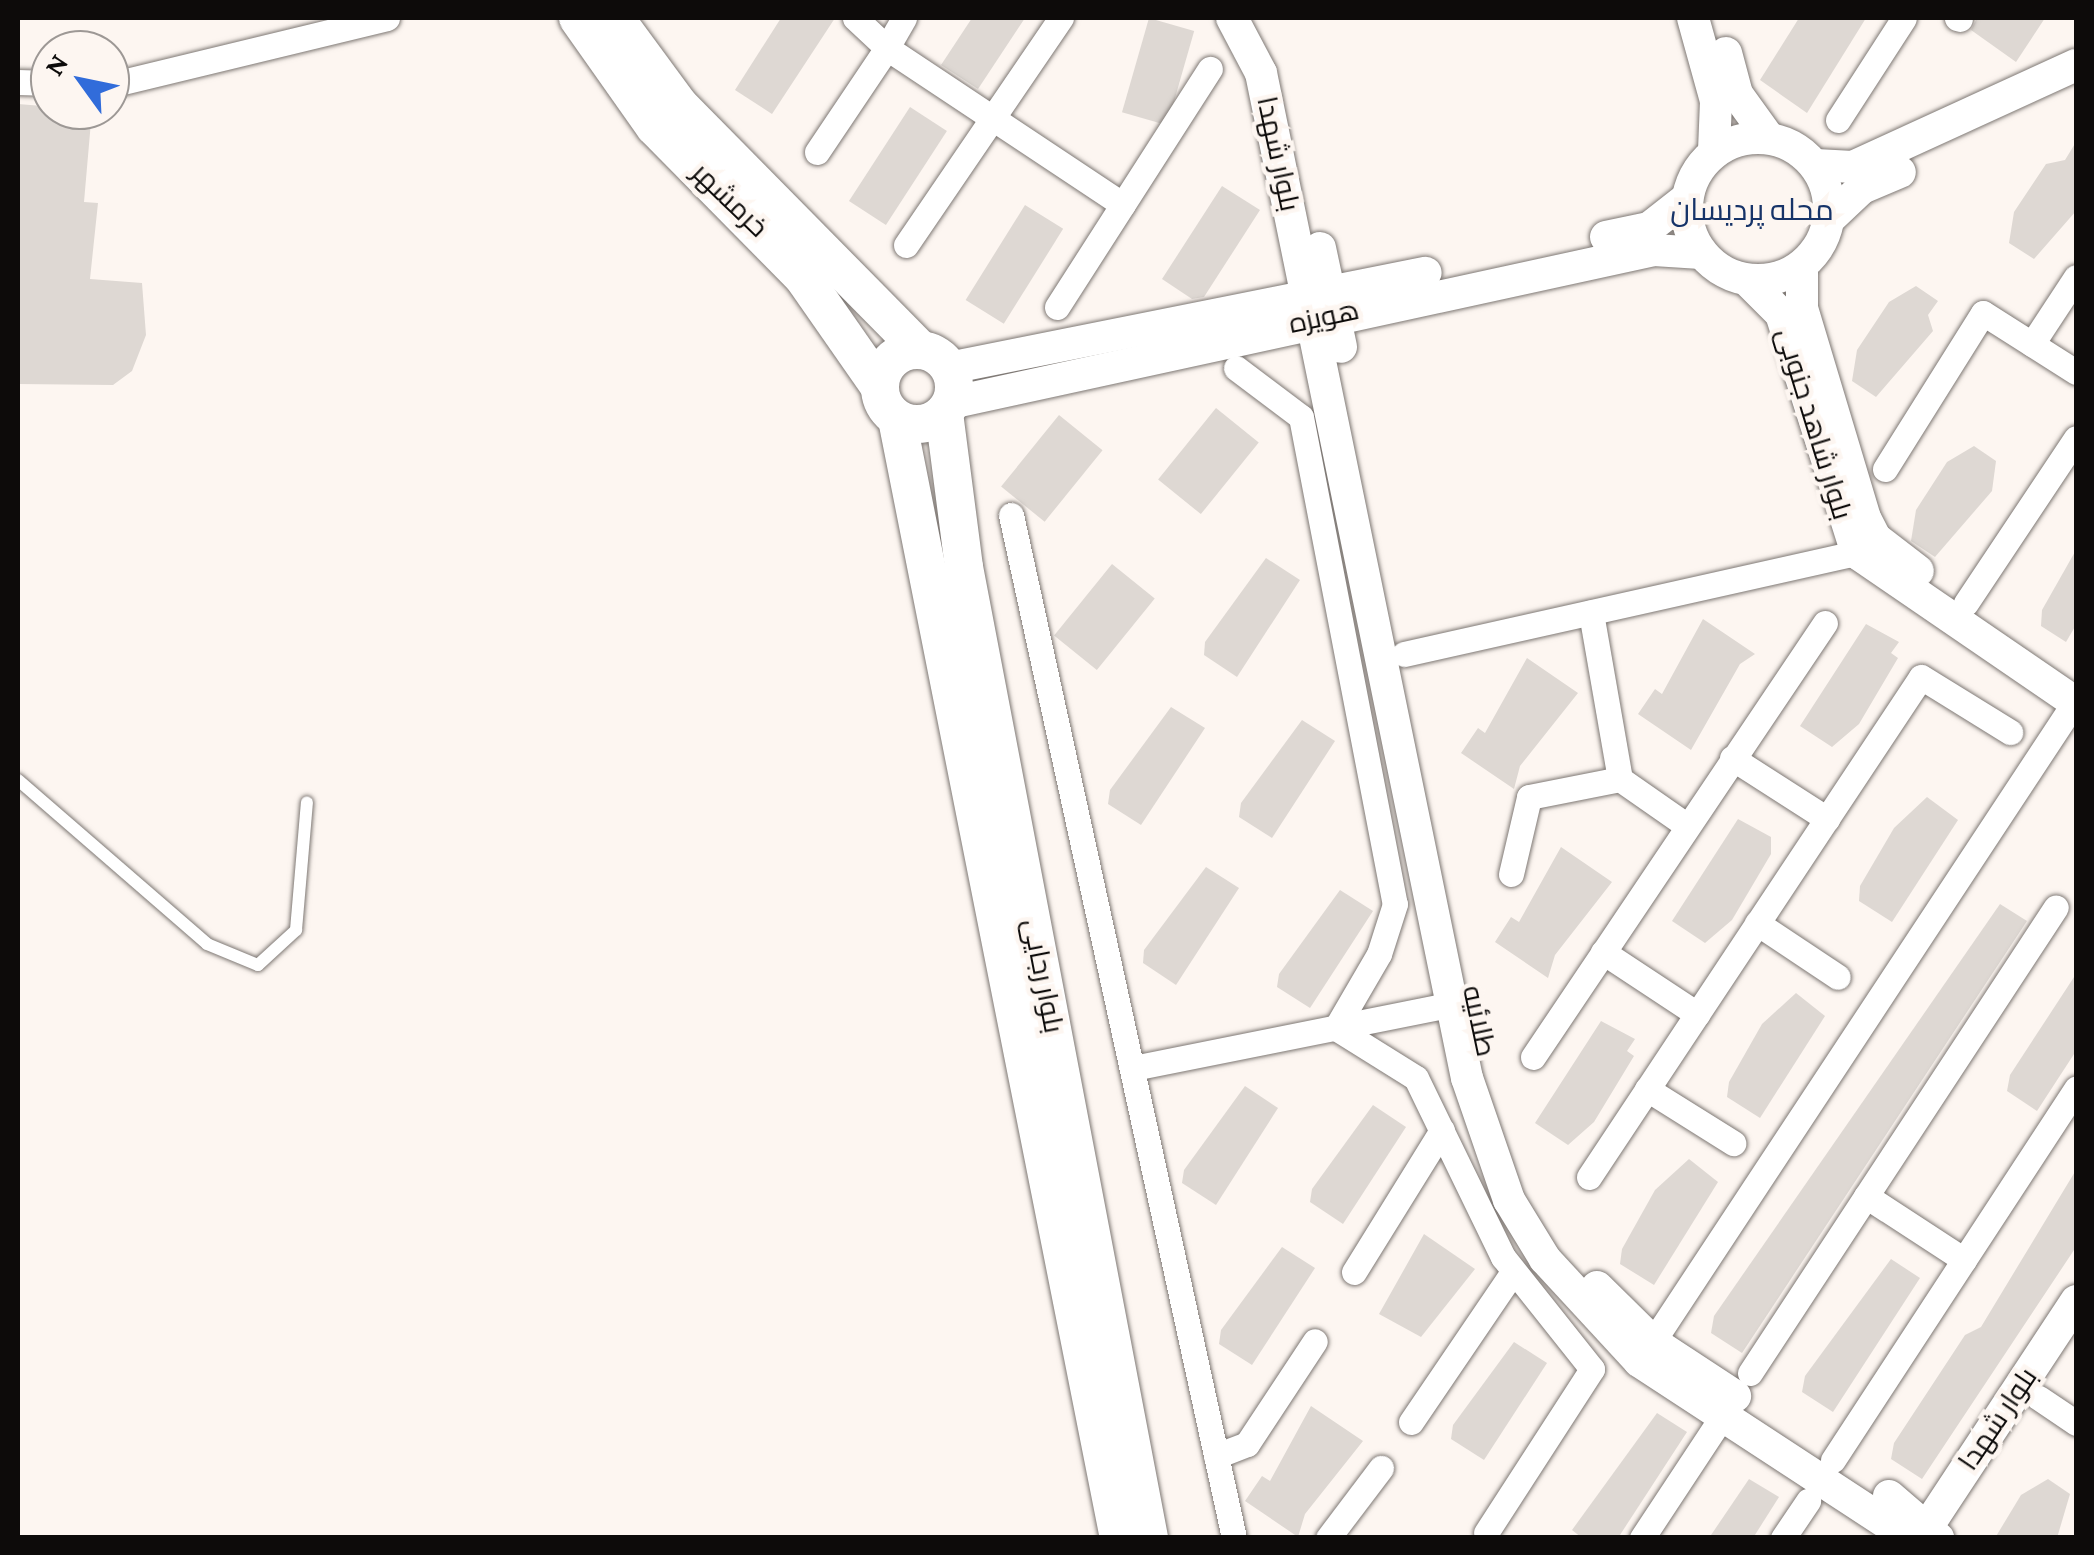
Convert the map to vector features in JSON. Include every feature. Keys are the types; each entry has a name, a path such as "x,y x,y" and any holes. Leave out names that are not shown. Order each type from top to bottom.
{"main road":[{"name":"خرمشهر","path":"578,18 655,127 803,277 888,403"},
{"name":"خرمشهر","path":"615,18 679,105 941,383"},
{"path":"888,363 941,383 921,424 888,403 888,363"},
{"name":"بلوار رجایی","path":"941,383 964,566 1149,1538"},
{"name":"بلوار رجایی","path":"888,403 1119,1538"}],"street":[{"path":"130,80 387,18"},
{"path":"855,18 887,48 1123,204"},
{"path":"817,152 904,18"},
{"path":"906,245 1061,18"},
{"path":"1692,18 1716,101 1714,152 1686,199 1701,253 1748,280 1802,266 1830,218 1862,188 2076,91"},
{"path":"1716,18 1737,94 1768,137 1816,164 1853,167 2076,65"},
{"path":"1838,120 1904,18"},
{"name":"بلوار شهدا","path":"1254,22 1283,66 1321,308"},
{"path":"1057,307 1210,69"},
{"path":"1714,152 1768,137"},
{"path":"1816,164 1830,218"},
{"name":"هویزه","path":"1321,308 1650,228 1686,199"},
{"name":"هویزه","path":"941,383 1321,308 1654,250 1701,253"},
{"name":"بلوار شاهد جنوبی","path":"1802,266 1802,308 1865,518 1897,557 2076,676"},
{"path":"2032,344 2076,277"},
{"name":"بلوار شاهد جنوبی","path":"1748,280 1781,314 1857,553 2076,702"},
{"name":"طلائیه","path":"1321,308 1463,1002 1504,1129 1530,1190 1574,1259 1646,1352 1723,1415 1929,1535"},
{"path":"1885,469 1983,314 2076,372"},
{"path":"1236,368 1301,417 1395,904 1379,954 1336,1028"},
{"path":"1966,603 2076,438"},
{"path":"1011,515 1234,1538"},
{"path":"1393,658 1857,553"},
{"path":"1590,612 1620,780 1686,826"},
{"path":"1533,1057 1825,623"},
{"path":"1588,1177 1921,676 2010,732"},
{"path":"1646,1352 2076,702"},
{"path":"1732,758 1827,818"},
{"path":"1510,874 1529,797 1620,780"},
{"path":"1750,1373 2056,907"},
{"path":"1757,924 1838,977"},
{"path":"1603,952 1697,1014"},
{"path":"1133,1068 1463,1002"},
{"path":"1336,1028 1416,1078 1513,1272 1592,1369 1486,1534"},
{"path":"1833,1460 2076,1088"},
{"path":"1647,1089 1733,1143"},
{"path":"1354,1272 1442,1130"},
{"path":"1866,1196 1964,1260"},
{"path":"1411,1422 1513,1272"},
{"name":"بلوار شهدا","path":"1929,1535 2076,1302"},
{"path":"1216,1456 1247,1444 1315,1341"},
{"name":"بلوار شهدا","path":"1929,1535 2039,1398 2076,1342"},
{"name":"طلائیه","path":"1646,1352 1833,1460 1929,1535"},
{"path":"2039,1398 2076,1424"},
{"path":"1642,1538 1723,1415"},
{"path":"1328,1538 1381,1468"},
{"path":"1783,1538 1808,1501"}],"lane":[{"path":"18,780 207,944 258,966 296,930 307,802"}],"building":[{"path":"781,18 835,18 772,114 735,90"},
{"path":"972,18 1025,18 978,89 941,65"},
{"path":"1149,18 1194,31 1167,125 1122,112"},
{"path":"1799,18 1866,18 1807,113 1760,80"},
{"path":"1977,18 2045,18 2016,62 1971,30"},
{"path":"18,104 30,105 30,130 90,130 84,202 98,203 90,279 142,283 146,335 132,371 113,385 18,384"},
{"path":"910,107 947,131 886,225 849,201"},
{"path":"2076,142 2076,211 2034,259 2009,243 2014,212 2046,164 2065,160"},
{"path":"1222,186 1260,210 1204,297 1192,299 1162,279"},
{"path":"1025,205 1063,229 1004,324 966,300"},
{"path":"1916,286 1938,301 1928,315 1933,331 1876,397 1852,381 1857,350 1889,302"},
{"path":"1216,408 1259,443 1201,514 1158,479"},
{"path":"1059,415 1103,450 1045,522 1001,486"},
{"path":"1974,446 1996,461 1992,491 1935,557 1911,541 1916,510 1947,462"},
{"path":"2076,550 2076,625 2066,642 2041,626 2042,610"},
{"path":"1266,558 1300,580 1237,677 1204,655 1205,642"},
{"path":"1112,564 1155,599 1097,670 1054,635"},
{"path":"1703,619 1755,654 1740,664 1691,750 1638,714 1655,689 1662,694"},
{"path":"1866,624 1899,642 1891,653 1898,658 1859,724 1832,747 1800,726"},
{"path":"1527,658 1578,693 1520,766 1514,789 1461,753 1478,728 1485,733"},
{"path":"1171,707 1205,728 1141,825 1108,804 1110,790"},
{"path":"1302,720 1335,741 1272,838 1239,817 1241,803"},
{"path":"1927,797 1958,820 1892,922 1859,901 1860,886 1894,828"},
{"path":"1738,819 1771,837 1771,854 1732,920 1705,943 1672,921"},
{"path":"1561,847 1612,882 1555,955 1548,978 1495,942 1511,917 1519,922"},
{"path":"1206,867 1239,888 1176,985 1143,963 1144,950"},
{"path":"1340,890 1373,911 1310,1008 1277,987 1279,974"},
{"path":"2000,904 2027,921 1742,1353 1711,1333 1714,1316"},
{"path":"2076,974 2076,1051 2037,1111 2007,1091 2010,1075"},
{"path":"1796,993 1825,1016 1760,1118 1727,1097 1729,1082 1762,1024"},
{"path":"1601,1021 1635,1039 1627,1051 1634,1056 1594,1122 1568,1145 1535,1123"},
{"path":"1245,1086 1278,1108 1216,1205 1182,1183 1184,1170"},
{"path":"1373,1105 1406,1127 1343,1224 1310,1202 1312,1189"},
{"path":"1689,1159 1718,1182 1654,1285 1620,1264 1622,1249 1655,1190"},
{"path":"2076,1170 2076,1247 1922,1479 1891,1459 1894,1443 1965,1335 1981,1327"},
{"path":"1424,1234 1475,1269 1421,1337 1379,1314"},
{"path":"1282,1247 1315,1268 1252,1365 1219,1344 1221,1330"},
{"path":"1891,1259 1920,1278 1833,1412 1802,1392 1805,1376"},
{"path":"1514,1342 1547,1363 1484,1460 1451,1439 1453,1425"},
{"path":"1311,1406 1363,1441 1305,1514 1298,1537 1245,1501 1262,1476 1270,1481"},
{"path":"1657,1413 1687,1432 1618,1538 1582,1538 1572,1530"},
{"path":"1749,1479 1779,1497 1753,1538 1709,1538"},
{"path":"2048,1479 2070,1494 2057,1538 1995,1538 2021,1495"}],"district":[{"name":"محله پردیسان","path":"1752,210"}]}
